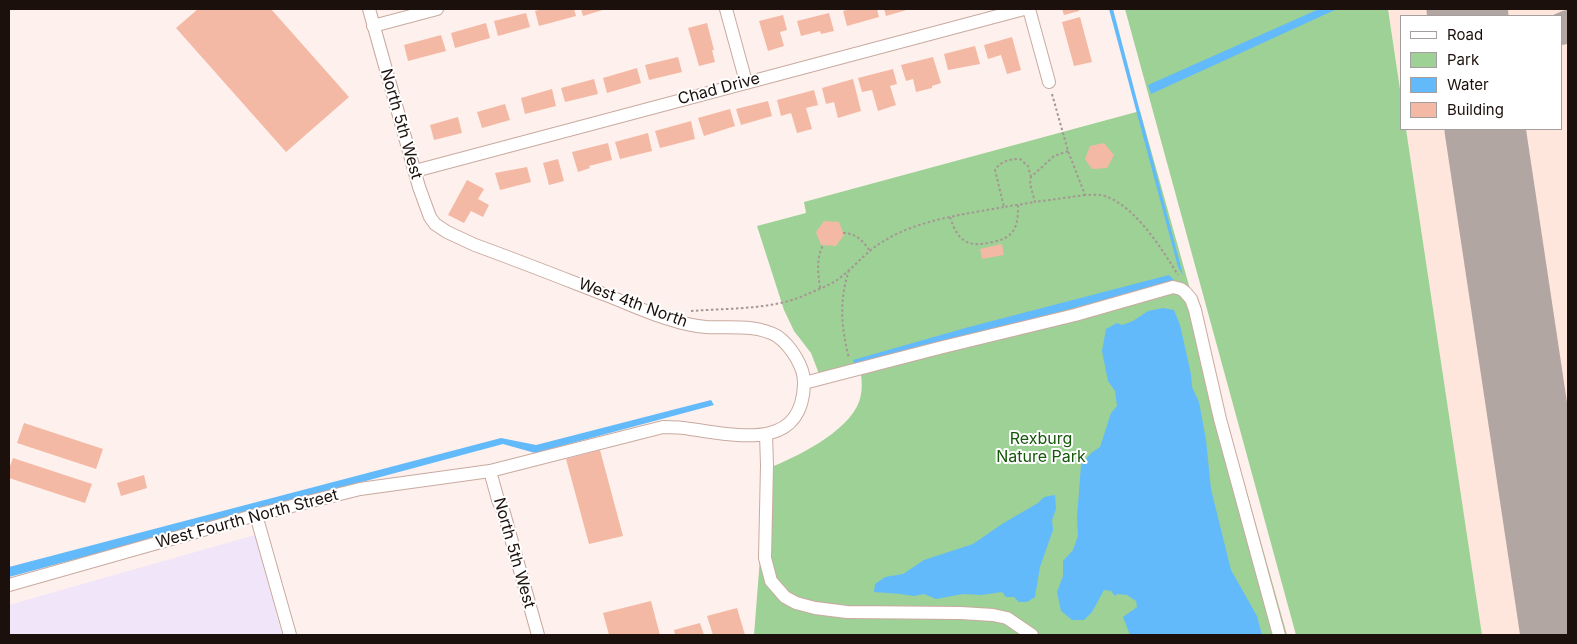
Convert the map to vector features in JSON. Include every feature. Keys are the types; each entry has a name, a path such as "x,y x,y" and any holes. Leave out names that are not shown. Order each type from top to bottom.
{"street":[{"name":"North 5th West","path":"369,9 414,171 430,217 435,224 447,232"},
{"path":"373,26 437,9"},
{"path":"726,9 746,82"},
{"name":"Chad Drive","path":"414,171 1024,9"},
{"path":"1029,9 1049,82"},
{"name":"West 4th North","path":"447,232 475,245 667,319 696,326 748,328 777,336 796,358 804,383 800,410 787,426 766,434 746,436 663,427 490,471"},
{"path":"804,383 1075,315 1173,287 1181,289 1191,299 1195,310 1223,428 1279,635"},
{"path":"766,434 765,558 771,581 785,597 796,603 815,608 847,612 993,615 1007,618 1032,635"},
{"name":"North 5th West","path":"490,471 498,500 504,513 538,635"},
{"name":"West Fourth North Street","path":"9,585 256,515 360,489 490,471"},
{"path":"256,515 290,635"}],"path":[{"path":"1049,82 1068,151 1085,195"},
{"path":"1031,177 1054,156 1068,151"},
{"path":"1004,206 995,170 999,164 1010,160 1020,159 1028,166 1035,202"},
{"path":"687,312 779,304 836,280 884,240 904,231 1004,206 1085,195 1104,196 1117,202 1134,215 1160,248 1180,278"},
{"path":"950,218 959,236 969,244 978,245 1000,240 1014,230 1017,221 1018,205"},
{"path":"843,232 856,236 870,251"},
{"path":"820,288 817,266 823,245"},
{"path":"849,270 842,292 842,318 852,370"}],"shaded area":[{"path":"1388,9 1568,9 1568,635 1482,635 1406,130 1562,130 1562,15 1400,15 1400,89"},
{"path":"255,535 282,635 9,635 9,605"}],"green space":[{"path":"1125,9 1388,9 1400,89 1400,130 1406,130 1482,635 1296,635"},
{"name":"Rexburg Nature Park","path":"1140,111 1287,635 754,635 767,469 806,451 844,424 859,402 862,385 860,368 821,379 811,353 794,331 784,310 757,226 806,213 804,202"}],"water":[{"path":"1109,9 1113,9 1183,275 1178,267"},
{"path":"1319,9 1337,9 1151,94 1148,85"},
{"path":"1169,275 1175,281 855,366 853,360 969,327"},
{"path":"1163,308 1174,310 1180,325 1192,387 1199,402 1206,440 1211,489 1231,570 1257,616 1262,635 1130,635 1123,617 1137,607 1136,601 1127,595 1117,594 1115,596 1111,591 1104,590 1092,612 1084,620 1072,620 1061,611 1057,592 1063,576 1063,561 1073,550 1078,536 1077,518 1081,465 1091,453 1100,447 1111,413 1117,406 1115,391 1108,381 1102,351 1106,329 1117,323 1122,325 1133,321 1148,311"},
{"path":"711,400 714,405 535,453 503,444 9,577 9,567 501,438 536,445"},
{"path":"1055,495 1056,509 1052,520 1053,530 1040,567 1035,597 1027,602 1019,602 1014,597 1006,597 1002,592 981,595 963,594 936,599 924,594 914,596 874,592 875,584 885,577 903,574 924,560 973,544 1038,503 1044,497"}],"building":[{"path":"198,9 271,9 349,97 286,152 176,28"},
{"path":"542,9 574,9 576,16 539,26 535,11"},
{"path":"581,9 606,9 583,16"},
{"path":"850,9 877,9 879,17 847,26 843,11"},
{"path":"884,9 910,9 886,16"},
{"path":"1062,9 1079,9 1079,11 1064,15"},
{"path":"526,13 530,27 498,36 494,21"},
{"path":"829,13 834,31 821,34 820,31 801,36 797,21"},
{"path":"783,15 787,30 780,32 784,46 768,51 759,21"},
{"path":"1080,17 1092,62 1074,66 1062,22"},
{"path":"486,23 490,38 455,48 451,33"},
{"path":"707,23 715,62 699,66 688,28"},
{"path":"441,35 446,51 408,61 404,45"},
{"path":"1012,37 1021,70 1007,74 1001,55 988,59 984,45"},
{"path":"975,46 980,64 948,70 944,54"},
{"path":"678,57 682,72 649,80 645,65"},
{"path":"933,57 941,83 932,86 932,88 916,92 913,79 906,81 901,65"},
{"path":"637,68 641,83 607,93 603,78"},
{"path":"893,69 897,84 890,86 896,105 878,111 872,90 862,92 858,78"},
{"path":"594,79 598,94 565,102 561,88"},
{"path":"853,79 861,111 838,118 834,102 826,104 822,88"},
{"path":"552,89 556,106 525,114 521,98"},
{"path":"814,90 818,105 806,108 812,129 797,133 791,113 781,116 777,100"},
{"path":"768,101 772,116 741,125 736,109"},
{"path":"505,104 510,120 482,128 477,112"},
{"path":"730,109 735,126 704,136 698,118"},
{"path":"458,117 462,133 434,140 430,125"},
{"path":"691,121 695,139 660,148 655,131"},
{"path":"648,133 652,151 620,159 615,142"},
{"path":"608,143 612,160 589,166 590,168 578,172 572,152"},
{"path":"1104,143 1114,155 1107,168 1092,169 1085,159 1090,146"},
{"path":"558,159 564,181 549,185 543,163"},
{"path":"527,167 531,182 500,190 495,173"},
{"path":"467,180 484,189 478,199 489,205 483,217 471,211 464,223 448,215"},
{"path":"824,221 839,222 844,235 836,246 821,245 816,232"},
{"path":"1002,244 1004,255 982,259 980,249"},
{"path":"24,423 103,449 96,469 17,443"},
{"path":"600,450 623,536 589,544 566,459"},
{"path":"13,458 92,484 85,503 9,478 9,469"},
{"path":"144,475 147,488 121,496 117,483"},
{"path":"651,601 660,635 609,635 603,613"},
{"path":"737,608 745,635 713,635 707,616"},
{"path":"700,623 704,635 675,635 674,630"}],"taxiway":[{"path":"1468,9 1471,15"},
{"path":"1562,29 1568,26"}],"runway":[{"path":"1467,9 1468,15"},
{"path":"1485,130 1561,635"}]}
